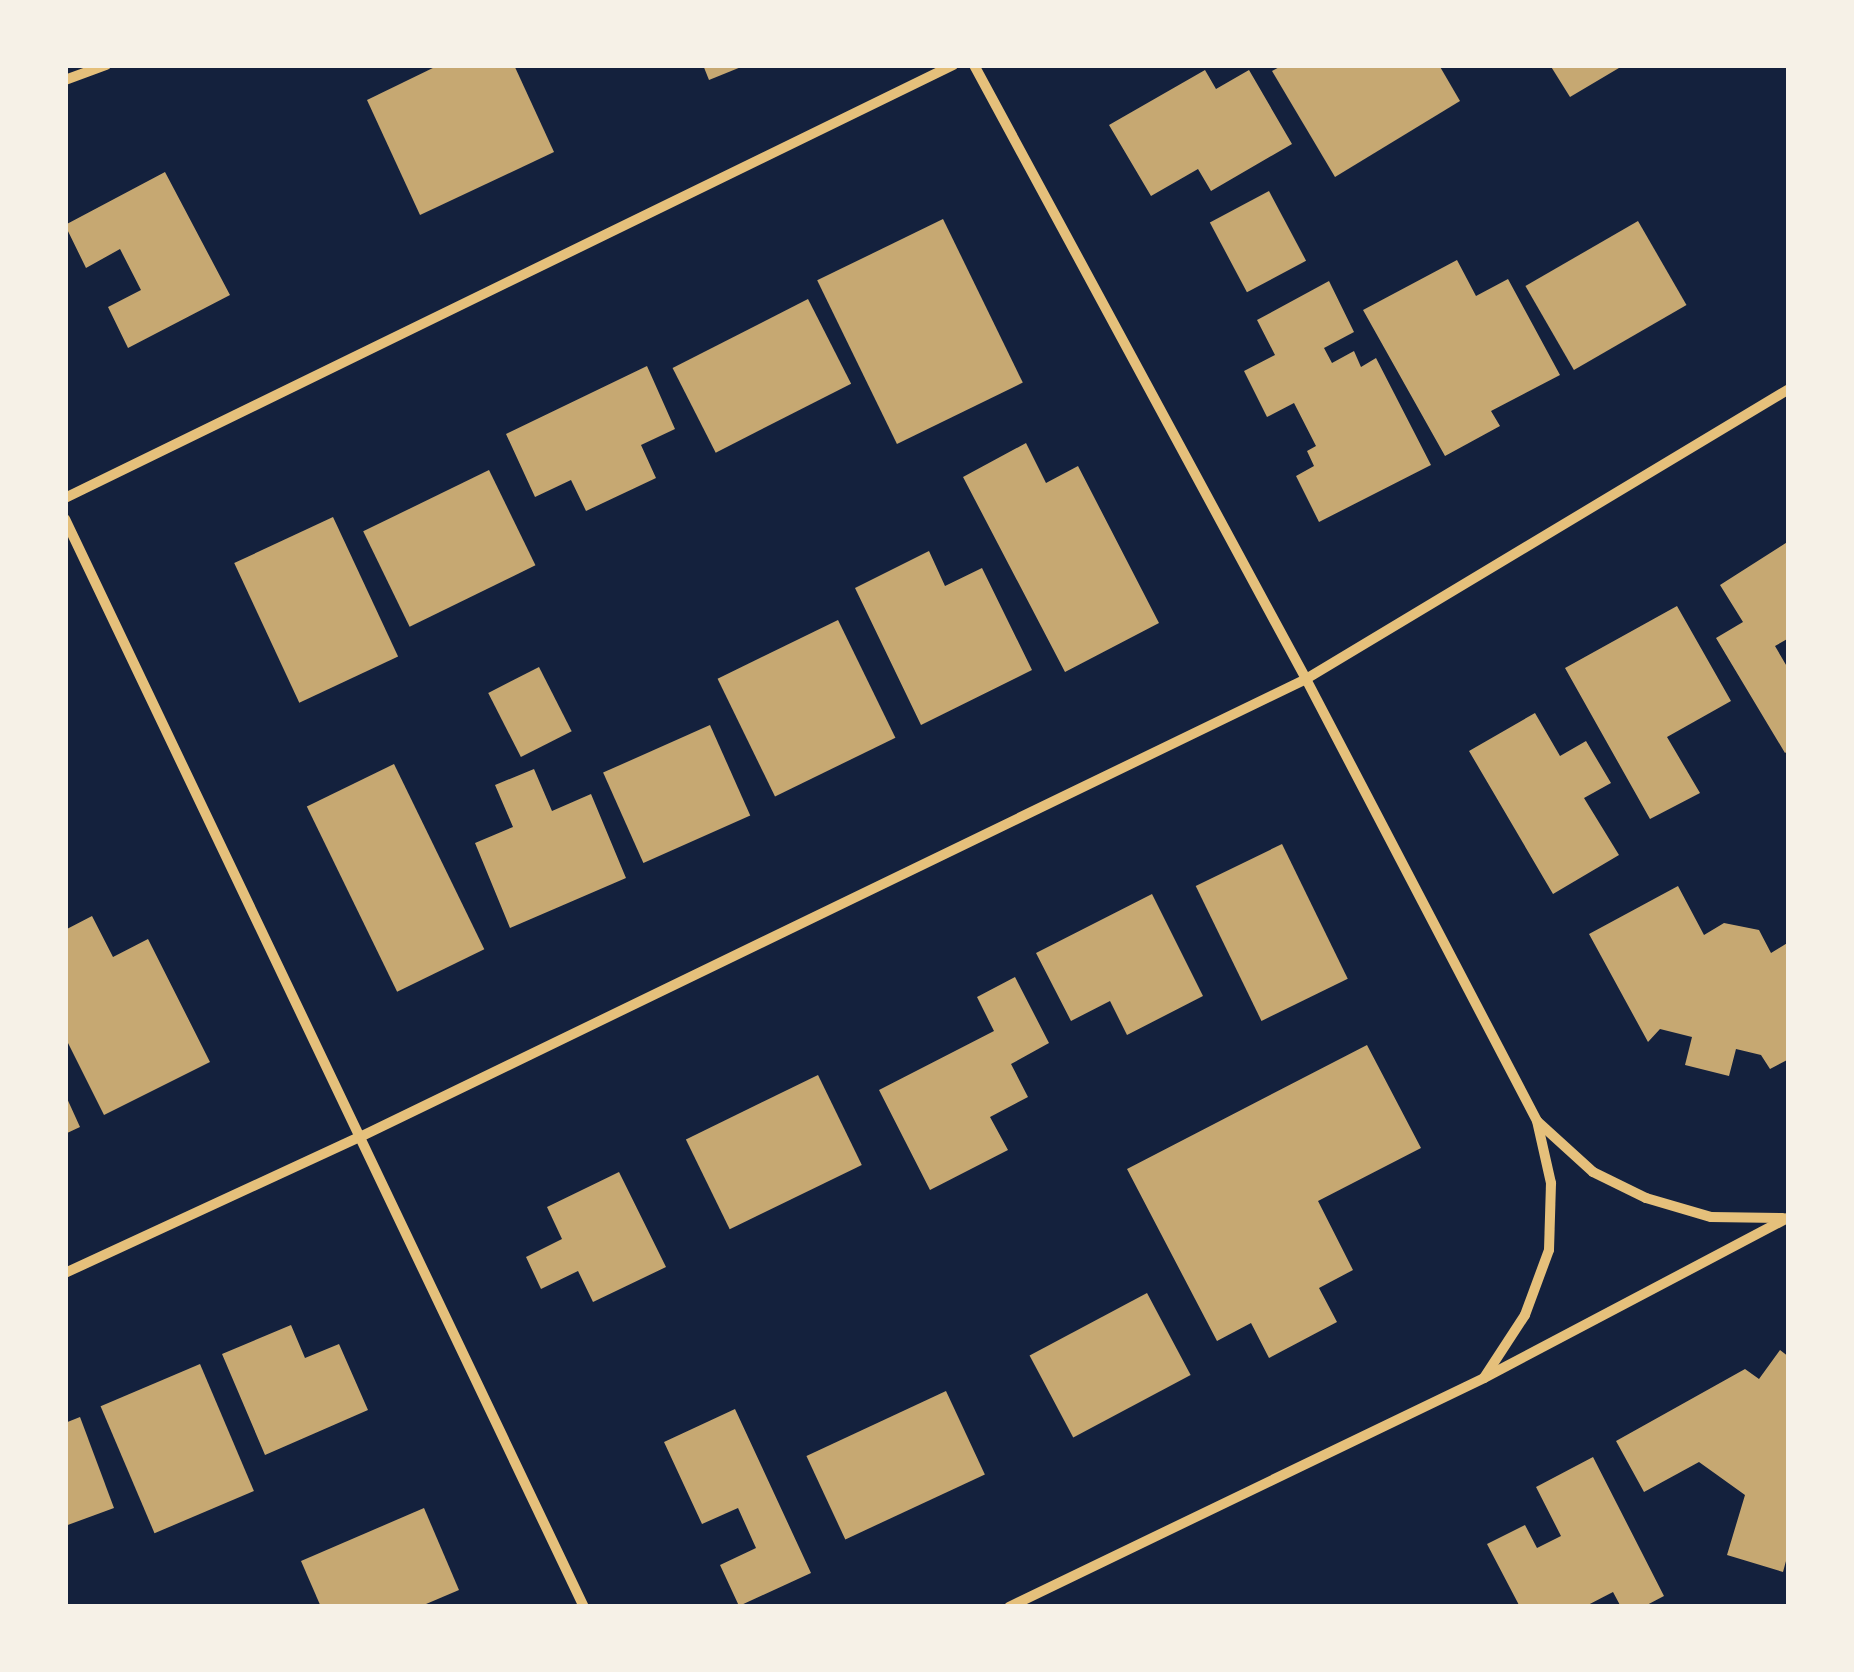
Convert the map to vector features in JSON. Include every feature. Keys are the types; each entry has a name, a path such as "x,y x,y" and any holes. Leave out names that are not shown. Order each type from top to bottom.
{"street":[{"path":"65,80 106,65"},
{"path":"65,498 953,65"},
{"path":"974,65 1306,680 1537,1121 1551,1183 1550,1250 1525,1315 1484,1378"},
{"path":"65,1273 362,1136 1306,680 1789,389"},
{"path":"65,519 584,1607"},
{"path":"1537,1121 1593,1172 1646,1198 1711,1217 1788,1217"},
{"path":"1009,1607 1484,1378 1788,1217"}],"building":[{"path":"439,65 514,65 554,152 420,215 367,100"},
{"path":"703,65 746,65 709,80"},
{"path":"1283,65 1439,65 1460,101 1335,177 1272,71"},
{"path":"1550,65 1624,65 1570,97"},
{"path":"1205,70 1216,89 1249,70 1292,144 1211,191 1198,169 1151,196 1109,125"},
{"path":"165,172 230,295 128,348 108,307 141,290 120,249 86,268 65,225"},
{"path":"1269,191 1306,261 1247,292 1210,222"},
{"path":"943,219 1023,383 897,444 817,280"},
{"path":"1638,221 1686,305 1574,370 1525,286"},
{"path":"1457,260 1476,296 1508,279 1560,375 1491,411 1500,426 1445,456 1363,310"},
{"path":"1329,281 1354,332 1324,348 1332,363 1354,351 1361,367 1376,358 1431,465 1319,522 1296,476 1314,466 1307,451 1316,446 1294,403 1267,417 1244,371 1275,355 1257,320"},
{"path":"808,299 851,384 716,453 673,368"},
{"path":"647,366 675,429 641,445 656,478 586,511 571,480 535,497 506,434"},
{"path":"1026,443 1046,483 1078,466 1159,623 1065,672 963,477"},
{"path":"489,470 535,565 410,627 363,531"},
{"path":"333,517 398,657 299,703 234,563"},
{"path":"1789,541 1789,638 1775,646 1789,670 1789,750 1785,753 1716,638 1743,622 1720,585"},
{"path":"929,551 945,586 982,568 1032,670 921,725 855,588"},
{"path":"1677,606 1731,701 1667,737 1700,793 1650,819 1565,668"},
{"path":"838,620 895,738 775,796 718,679"},
{"path":"539,667 572,731 521,757 488,693"},
{"path":"1535,713 1560,756 1586,741 1611,783 1584,798 1619,855 1553,894 1469,751"},
{"path":"710,725 750,815 643,863 603,773"},
{"path":"394,764 484,949 397,992 307,807"},
{"path":"534,769 552,811 591,794 626,878 510,928 475,843 513,827 495,785"},
{"path":"1282,844 1348,979 1261,1021 1196,886"},
{"path":"1678,886 1704,935 1724,923 1759,930 1771,953 1789,942 1789,1059 1770,1069 1761,1055 1736,1049 1729,1076 1685,1065 1692,1037 1660,1029 1648,1042 1589,934"},
{"path":"1152,894 1203,996 1127,1035 1110,1001 1071,1021 1036,953"},
{"path":"92,916 113,957 148,939 210,1062 104,1115 65,1037 65,930"},
{"path":"1015,977 1049,1043 1011,1064 1028,1097 990,1117 1008,1150 930,1190 879,1090 994,1031 977,997"},
{"path":"1367,1045 1421,1148 1318,1201 1353,1270 1319,1288 1337,1322 1269,1358 1251,1323 1217,1341 1127,1169"},
{"path":"818,1075 862,1165 730,1229 686,1139"},
{"path":"65,1094 80,1127 65,1134"},
{"path":"619,1172 666,1267 593,1302 578,1271 541,1289 526,1257 562,1239 547,1207"},
{"path":"1147,1293 1191,1375 1073,1438 1030,1355"},
{"path":"291,1325 305,1358 339,1344 368,1410 265,1455 222,1354"},
{"path":"1780,1350 1789,1357 1789,1550 1783,1572 1727,1555 1745,1495 1699,1462 1644,1492 1616,1441 1745,1369 1759,1379"},
{"path":"200,1364 254,1491 155,1533 101,1406"},
{"path":"946,1391 985,1474 845,1539 806,1456"},
{"path":"735,1409 811,1573 739,1606 720,1565 756,1548 738,1508 702,1524 664,1442"},
{"path":"80,1417 114,1508 65,1526 65,1423"},
{"path":"1593,1457 1664,1596 1643,1607 1621,1607 1613,1592 1584,1607 1520,1607 1487,1544 1525,1525 1537,1548 1561,1536 1536,1487"},
{"path":"424,1508 459,1590 419,1607 321,1607 301,1561"}]}
